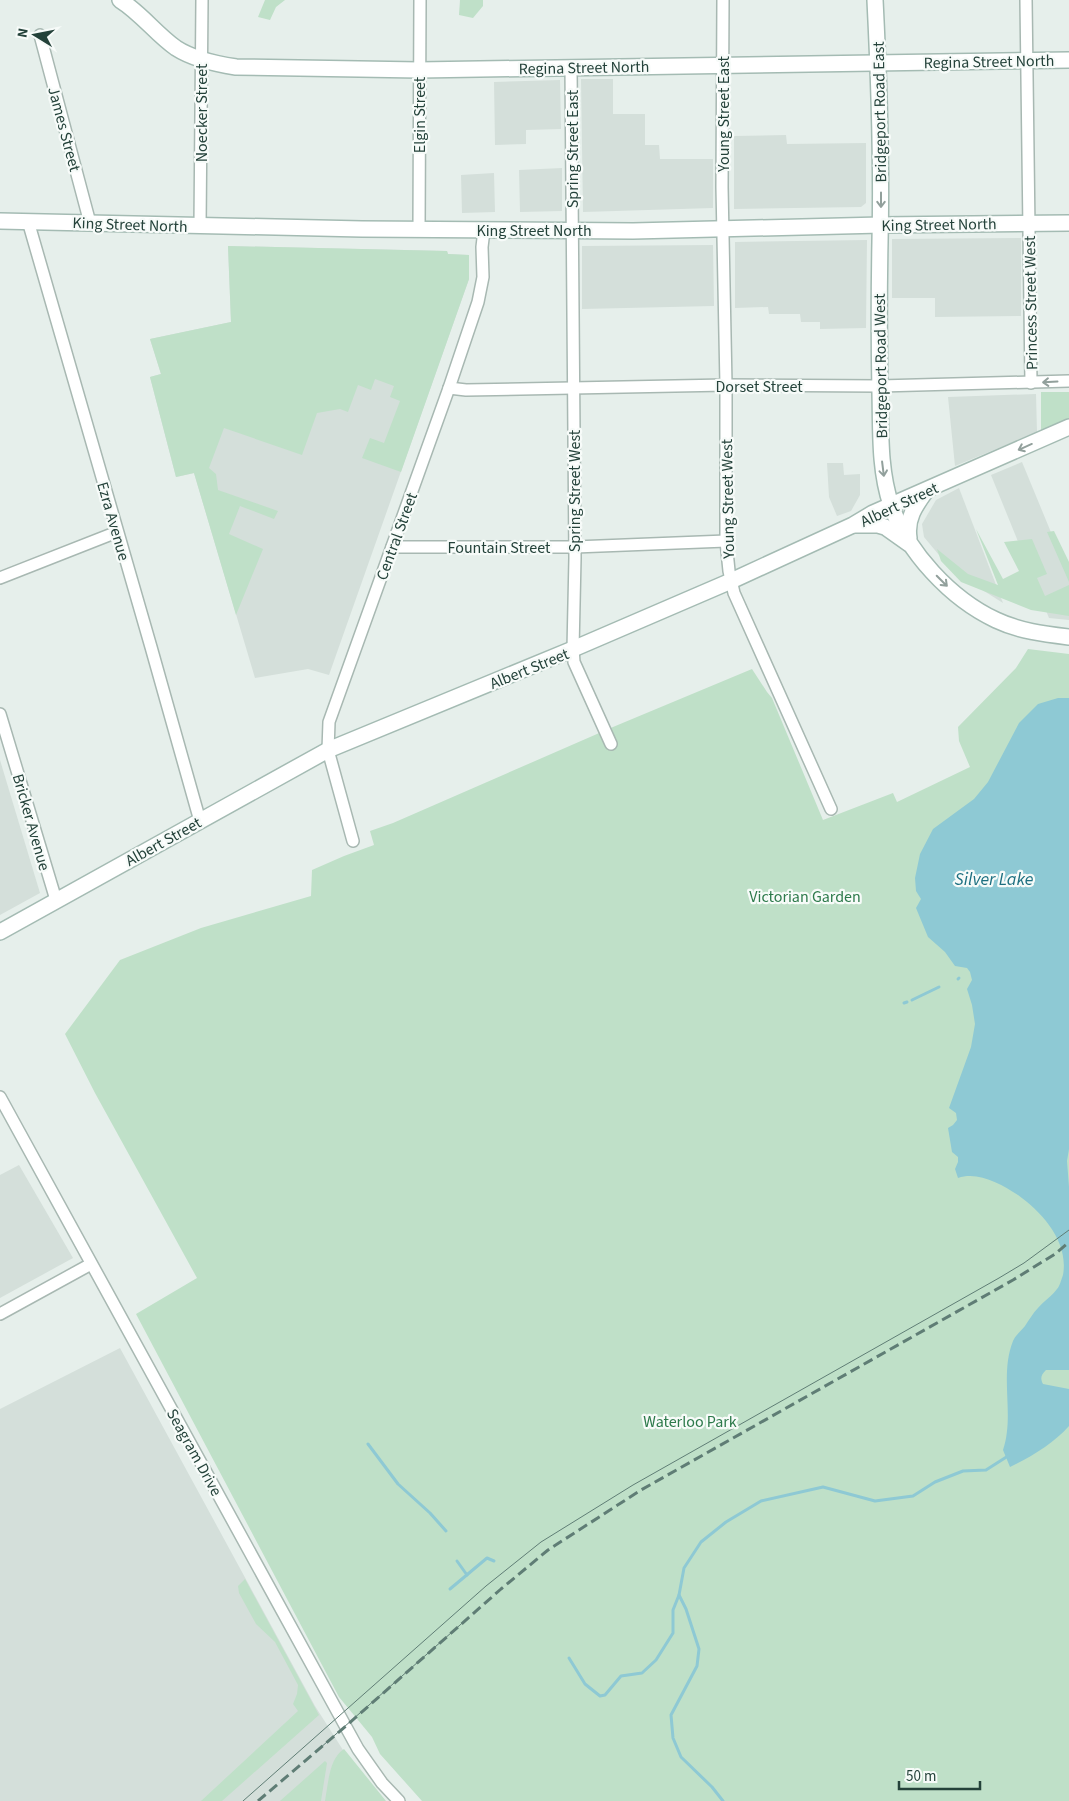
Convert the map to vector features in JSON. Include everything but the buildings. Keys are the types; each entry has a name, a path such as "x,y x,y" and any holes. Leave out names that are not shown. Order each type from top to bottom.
{"street":[{"name":"Regina Street North","path":"120,0 184,53 236,67 419,70 1069,60"},
{"name":"Noecker Street","path":"200,226 202,0"},
{"name":"Elgin Street","path":"419,230 420,0"},
{"name":"Young Street East","path":"723,0 723,228"},
{"name":"Bridgeport Road East","path":"875,0 881,224"},
{"name":"Princess Street West","path":"1026,0 1031,383"},
{"name":"James Street","path":"40,35 90,223"},
{"name":"Spring Street East","path":"571,67 572,230"},
{"name":"King Street North","path":"0,221 419,230 572,230 1069,222"},
{"name":"Ezra Avenue","path":"28,221 200,821"},
{"name":"Bridgeport Road West","path":"881,224 881,450 885,483 891,506 910,544"},
{"name":"Young Street West","path":"723,228 726,541 731,581 734,593 831,809"},
{"name":"Central Street","path":"353,841 328,750 329,722 478,302 483,277 482,247 484,230"},
{"name":"Spring Street West","path":"572,230 575,547 573,649 574,662 611,744"},
{"name":"Dorset Street","path":"449,388 466,390 726,385 880,386 1069,381"},
{"name":"Albert Street","path":"0,932 328,750 573,649 731,581 853,525 873,513 1069,427"},
{"path":"910,544 909,518 915,505 926,490"},
{"path":"853,525 878,525 910,544 929,569 957,596 995,620 1032,632 1069,637"},
{"path":"0,578 117,532"},
{"name":"Fountain Street","path":"392,547 575,547 726,541"},
{"name":"Bricker Avenue","path":"0,714 56,900"},
{"name":"Seagram Drive","path":"0,1097 358,1749 382,1783 399,1801"},
{"path":"0,1314 91,1264"}],"shaded area":[{"path":"581,79 613,79 613,114 645,114 645,145 659,145 660,159 713,159 713,208 583,212"},
{"path":"560,80 561,129 526,130 526,144 495,145 494,82"},
{"path":"786,135 787,144 866,143 866,203 861,207 734,209 734,136"},
{"path":"562,168 562,211 520,212 519,170"},
{"path":"494,173 495,212 462,213 461,175"},
{"path":"1021,238 1021,316 935,317 935,298 892,298 892,239"},
{"path":"867,240 866,328 820,329 820,322 801,322 800,314 769,314 768,307 735,308 735,242"},
{"path":"713,245 714,306 582,309 582,246"},
{"path":"228,246 447,251 448,254 469,255 469,279 329,675 308,669 255,678 194,473 176,477 150,377 161,374 150,339 231,322"},
{"path":"1036,394 1037,432 955,466 948,397"},
{"path":"1022,462 1069,576 1069,620 1049,618 991,475"},
{"path":"827,463 843,463 844,475 860,474 860,495 851,511 837,516 829,497"},
{"path":"959,488 1003,603 973,584 944,561 924,537 922,524 936,500"},
{"path":"0,760 40,893 0,915"},
{"path":"19,1165 73,1258 0,1298 0,1175"},
{"path":"120,1348 315,1706 343,1750 362,1785 377,1801 0,1801 0,1409"}],"green space":[{"path":"265,0 285,0 276,7 270,20 258,17"},
{"path":"460,0 483,0 483,6 473,18 459,15"},
{"path":"228,246 447,251 448,254 469,255 469,279 401,472 362,458 370,438 384,443 400,401 390,397 394,386 375,379 371,390 358,385 348,412 340,409 317,413 302,455 224,428 209,468 216,474 218,490 278,511 274,519 240,506 229,534 263,549 236,615 194,473 176,477 150,377 161,374 150,339 231,322"},
{"path":"1041,392 1069,392 1069,420 1041,432"},
{"path":"976,529 1003,579 1019,571 1004,542 1032,539 1047,574 1037,578 1045,596 1069,585 1069,616 1031,610 961,582 941,561 937,549 968,574 998,585"},
{"path":"1054,531 1069,562 1069,582 1047,532"},
{"name":"Waterloo Park","path":"1028,649 1069,654 1069,1801 422,1801 380,1754 372,1737 339,1697 136,1314 197,1278 95,1093 65,1034 120,960 201,928 311,896 312,870 374,845 370,831 393,823 752,669 772,698 823,820 893,793 897,802 970,767 959,741 958,727 1016,668"},
{"path":"245,1579 319,1715 222,1801 201,1801 298,1711 293,1704 298,1685 275,1642 256,1624 239,1593 238,1586"},
{"path":"344,1749 386,1801 325,1801 332,1765 339,1753"},
{"path":"325,1761 327,1763 321,1801 280,1801"}],"water":[{"name":"Silver Lake","path":"1058,698 1069,698 1069,1149 1067,1161 1069,1187 1069,1370 1046,1370 1041,1378 1043,1384 1069,1389 1069,1426 1042,1449 1010,1467 1003,1450 1008,1423 1007,1368 1009,1354 1015,1337 1036,1310 1059,1286 1063,1275 1064,1263 1062,1251 1052,1229 1027,1202 997,1183 981,1177 966,1176 958,1178 955,1169 958,1157 952,1152 948,1128 957,1120 956,1113 949,1108 971,1047 975,1024 967,989 972,980 967,968 955,966 945,952 928,937 916,908 921,899 916,891 915,878 920,854 933,829 974,799 988,782 1019,723 1038,704"}],"waterway":[{"path":"912,1000 939,987"},
{"path":"368,1444 398,1484 430,1513 446,1531"},
{"path":"723,1801 712,1787 681,1757 673,1738 671,1715 697,1666 699,1649 686,1609 679,1595 684,1568 701,1542 726,1522 761,1501 823,1487 875,1501 913,1496 935,1482 963,1471 986,1470 1008,1456"},
{"path":"450,1589 487,1558 494,1561"},
{"path":"457,1561 467,1575"},
{"path":"569,1658 585,1684 600,1696 605,1695 621,1676 642,1673 656,1660 673,1633 673,1610 679,1595"}],"tram line":[{"path":"243,1801 486,1586 541,1542 633,1485 999,1278 1024,1263 1069,1230"},
{"path":"319,1749 468,1618"}],"railway":[{"path":"258,1801 548,1550 641,1490 1013,1280 1055,1254 1069,1242"}],"park label":[{"name":"Victorian Garden","path":"805,896"}]}
